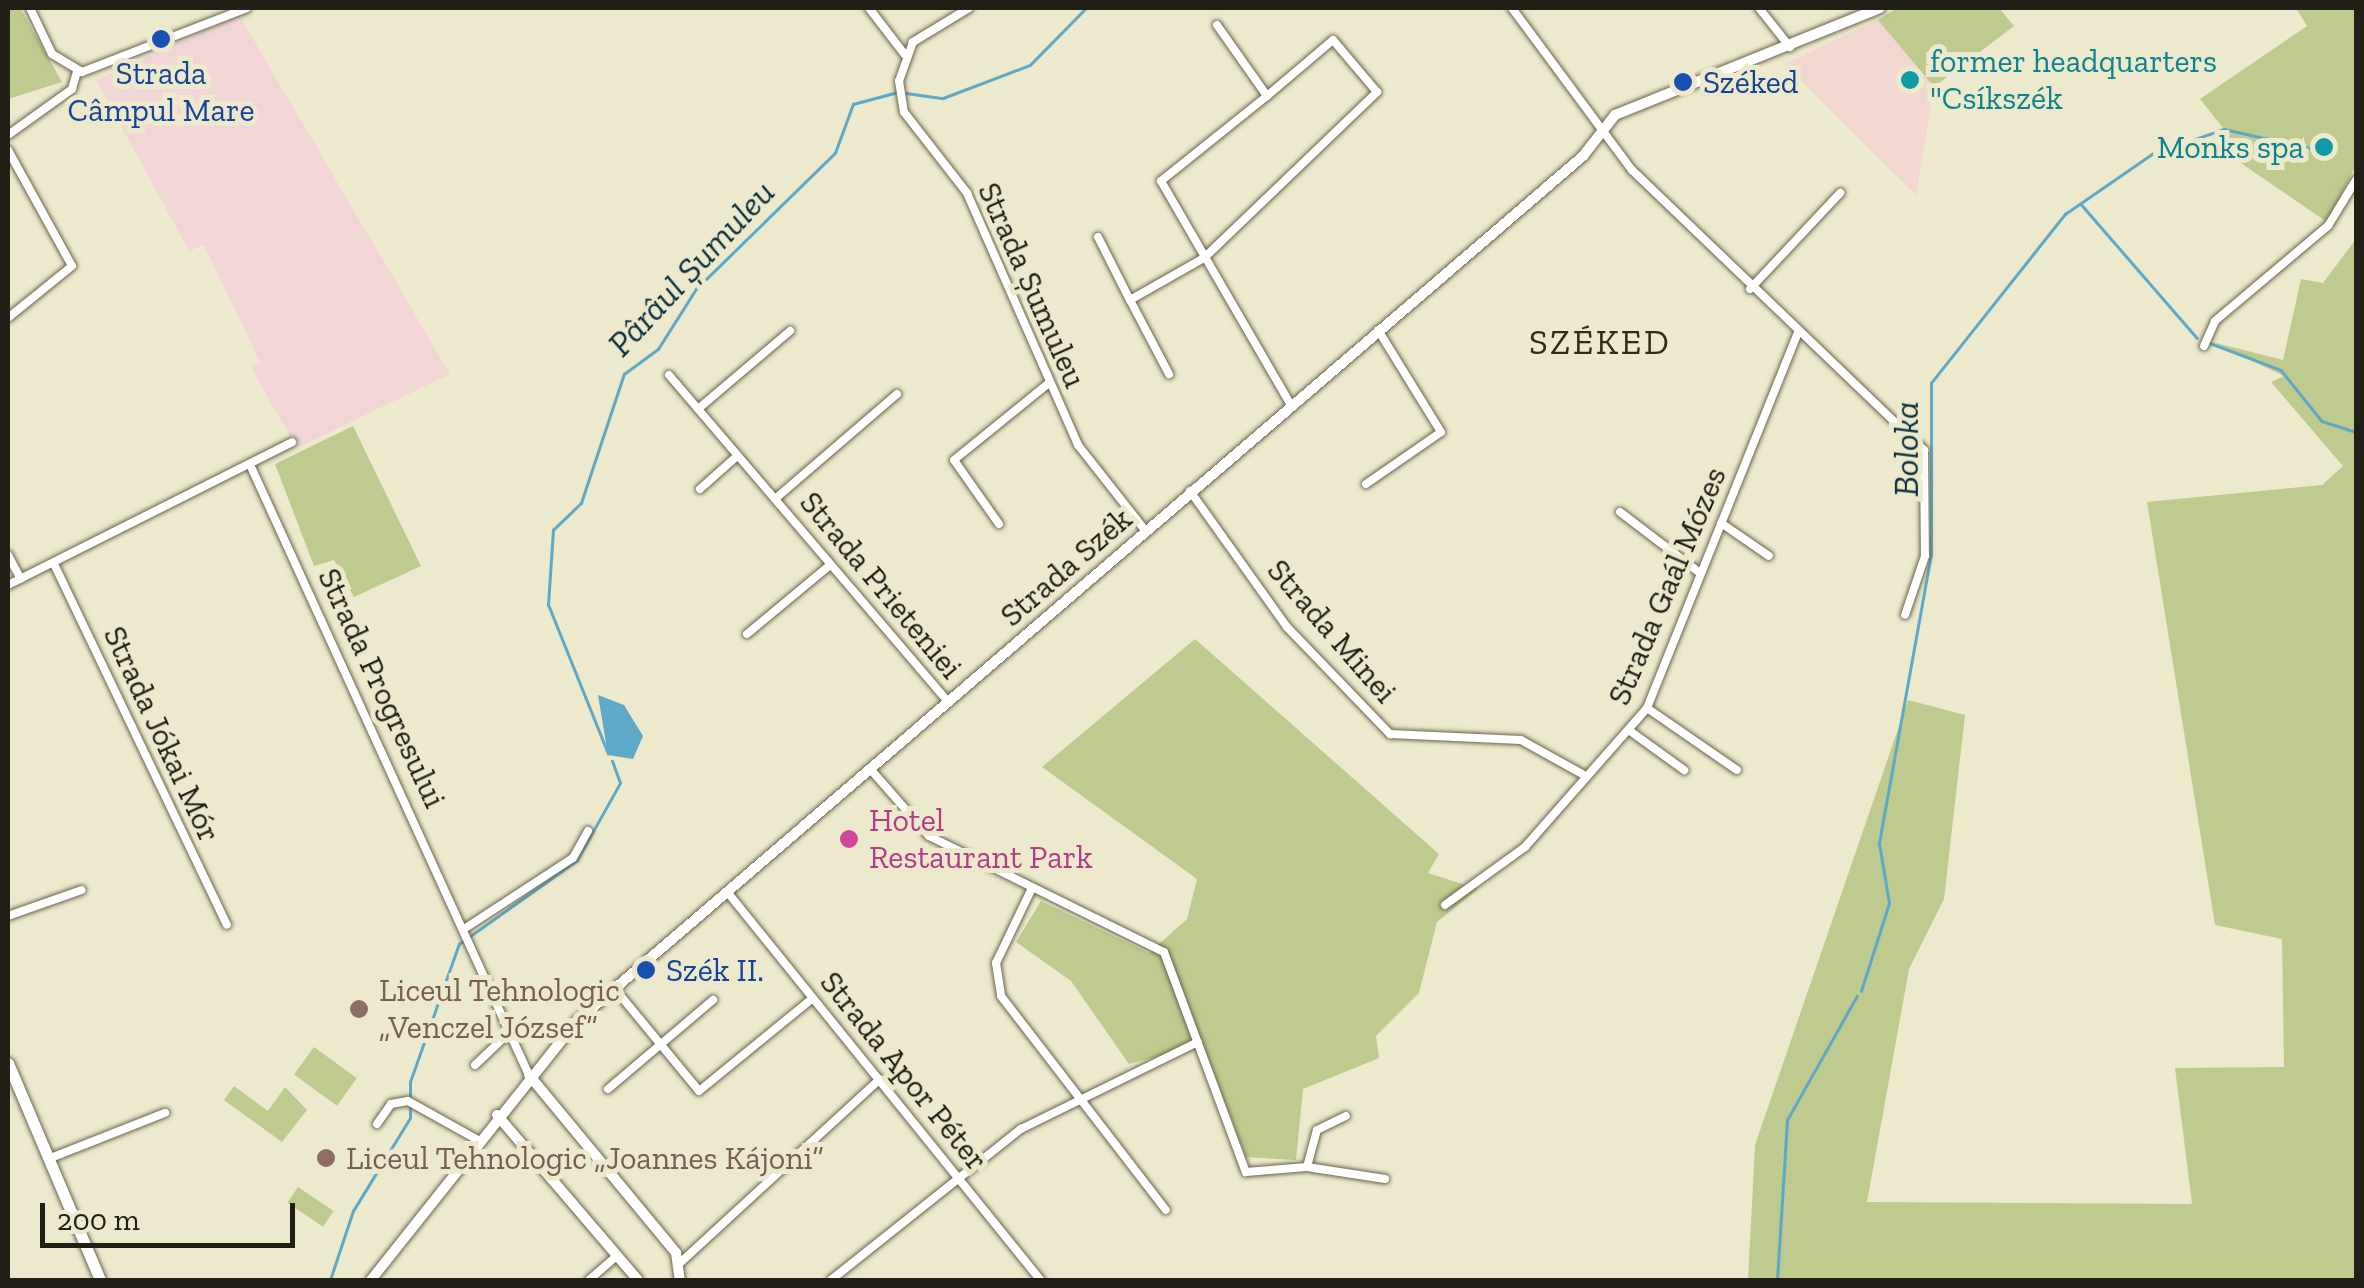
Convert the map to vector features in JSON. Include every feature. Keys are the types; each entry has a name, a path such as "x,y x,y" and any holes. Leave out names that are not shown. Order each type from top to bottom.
{"main road":[{"path":"8,1063 100,1280"}],"street":[{"path":"30,8 52,54 78,72"},
{"path":"8,135 72,89 78,72 247,8"},
{"path":"869,8 905,55 922,34 969,8"},
{"path":"1512,8 1602,134 1750,289 1924,450 1925,556 1905,615"},
{"path":"1759,8 1790,48"},
{"name":"Strada Szék","path":"371,1280 530,1075 616,989 1378,330 1602,134 1622,110 1790,48 1880,8"},
{"path":"1217,24 1267,96"},
{"path":"1130,300 1204,258 1377,92 1333,40 1267,96 1162,175 1204,258 1291,405"},
{"name":"Strada Șumuleu","path":"905,55 900,98 920,140 967,193 1078,444 1145,530"},
{"path":"8,150 72,266 8,318"},
{"path":"2204,346 2215,321 2328,226 2356,180"},
{"path":"1750,289 1840,193"},
{"path":"1098,238 1169,374"},
{"path":"1366,484 1441,432 1378,330"},
{"path":"698,408 790,331"},
{"name":"Strada Gaál Mózes","path":"1446,905 1525,847 1582,774 1630,731 1647,708 1798,333"},
{"name":"Strada Prieteniei","path":"669,375 948,703"},
{"path":"999,524 954,460 1049,383"},
{"name":"Strada Prieteniei","path":"774,500 897,394"},
{"path":"8,586 252,469 292,442"},
{"path":"700,489 737,456"},
{"name":"Strada Progresului","path":"252,469 470,932 530,1075"},
{"name":"Strada Minei","path":"1190,491 1287,627 1390,734 1522,740 1582,774"},
{"path":"1620,512 1700,573"},
{"path":"1722,523 1769,556"},
{"path":"8,555 21,579"},
{"name":"Strada Jókai Mór","path":"54,564 226,925"},
{"path":"746,634 828,566"},
{"path":"1647,708 1737,770"},
{"path":"1630,731 1684,770"},
{"path":"872,771 929,836 1164,952 1246,1172 1307,1167 1385,1178"},
{"path":"470,932 572,858 588,831"},
{"path":"1032,888 996,980 1079,1100 1166,1210"},
{"path":"8,916 82,890"},
{"name":"Strada Apor Péter","path":"729,894 1040,1280"},
{"path":"616,989 699,1091 812,998"},
{"path":"608,1089 712,1000"},
{"path":"475,1065 511,1031"},
{"path":"831,1280 1021,1129 1198,1042"},
{"path":"530,1075 681,1262 680,1280"},
{"path":"681,1262 880,1079"},
{"path":"376,1124 391,1104 408,1101 478,1140"},
{"path":"48,1159 165,1113"},
{"path":"496,1116 638,1280"},
{"path":"1307,1167 1317,1130 1346,1116"},
{"path":"589,1280 617,1256"}],"shaded area":[{"path":"239,15 450,374 297,448 251,368 260,362 204,245 189,251 96,80"},
{"path":"1878,20 1934,87 1916,195 1784,64"}],"green space":[{"path":"8,8 20,8 62,82 8,99"},
{"path":"1897,8 1999,8 2014,26 1934,87 1878,20"},
{"path":"2296,8 2356,8 2356,165 2327,222 2210,142 2223,128 2200,99 2307,26"},
{"path":"2356,239 2356,1280 1748,1280 1755,1145 1908,700 1965,715 1944,899 1909,969 1867,1202 2192,1204 2175,1068 2284,1067 2282,939 2215,925 2147,502 2322,485 2343,466 2271,382 2284,376 2212,342 2283,360 2301,279 2323,283"},
{"path":"353,426 421,566 354,597 334,560 314,566 275,464"},
{"path":"1195,639 1439,854 1428,873 1478,889 1437,922 1419,993 1376,1036 1379,1058 1303,1089 1296,1160 1246,1157 1203,1045 1129,1064 1071,981 1016,942 1041,901 1149,953 1187,919 1197,879 1042,767"},
{"path":"314,1047 357,1078 337,1106 294,1075"},
{"path":"234,1086 268,1111 285,1087 307,1110 282,1142 224,1100"},
{"path":"298,1187 334,1211 323,1227 287,1203"}],"water":[{"path":"598,695 624,705 643,736 633,759 608,755"}],"waterway":[{"name":"Pârâul Șumuleu","path":"906,93 943,98 1030,65 1086,8"},
{"name":"Pârâul Șumuleu","path":"608,754 548,605 553,530 581,503 624,374 658,349 696,289 835,153 853,104 898,92"},
{"name":"Boloka","path":"1861,991 1889,903 1879,843 1931,555 1931,383 2065,214 2152,154 2224,129 2309,148"},
{"path":"2081,204 2197,338"},
{"path":"2210,343 2281,370 2322,421 2356,432"},
{"name":"Pârâul Șumuleu","path":"330,1280 353,1211 410,1118 410,1082 459,944 577,860 620,783 612,761"},
{"name":"Boloka","path":"1777,1280 1787,1120 1857,996"}],"place":[{"name":"Strada Câmpul Mare","path":"161,39"},
{"name":"former headquarters \"Csíkszék","path":"1910,80"},
{"name":"Széked","path":"1683,82"},
{"name":"Monks spa","path":"2324,147"},
{"name":"Hotel Restaurant Park","path":"849,839"},
{"name":"Szék II.","path":"646,970"},
{"name":"Liceul Tehnologic „Venczel József”","path":"359,1009"},
{"name":"Liceul Tehnologic „Joannes Kájoni”","path":"326,1158"}],"district":[{"name":"SZÉKED","path":"1600,342"}]}
